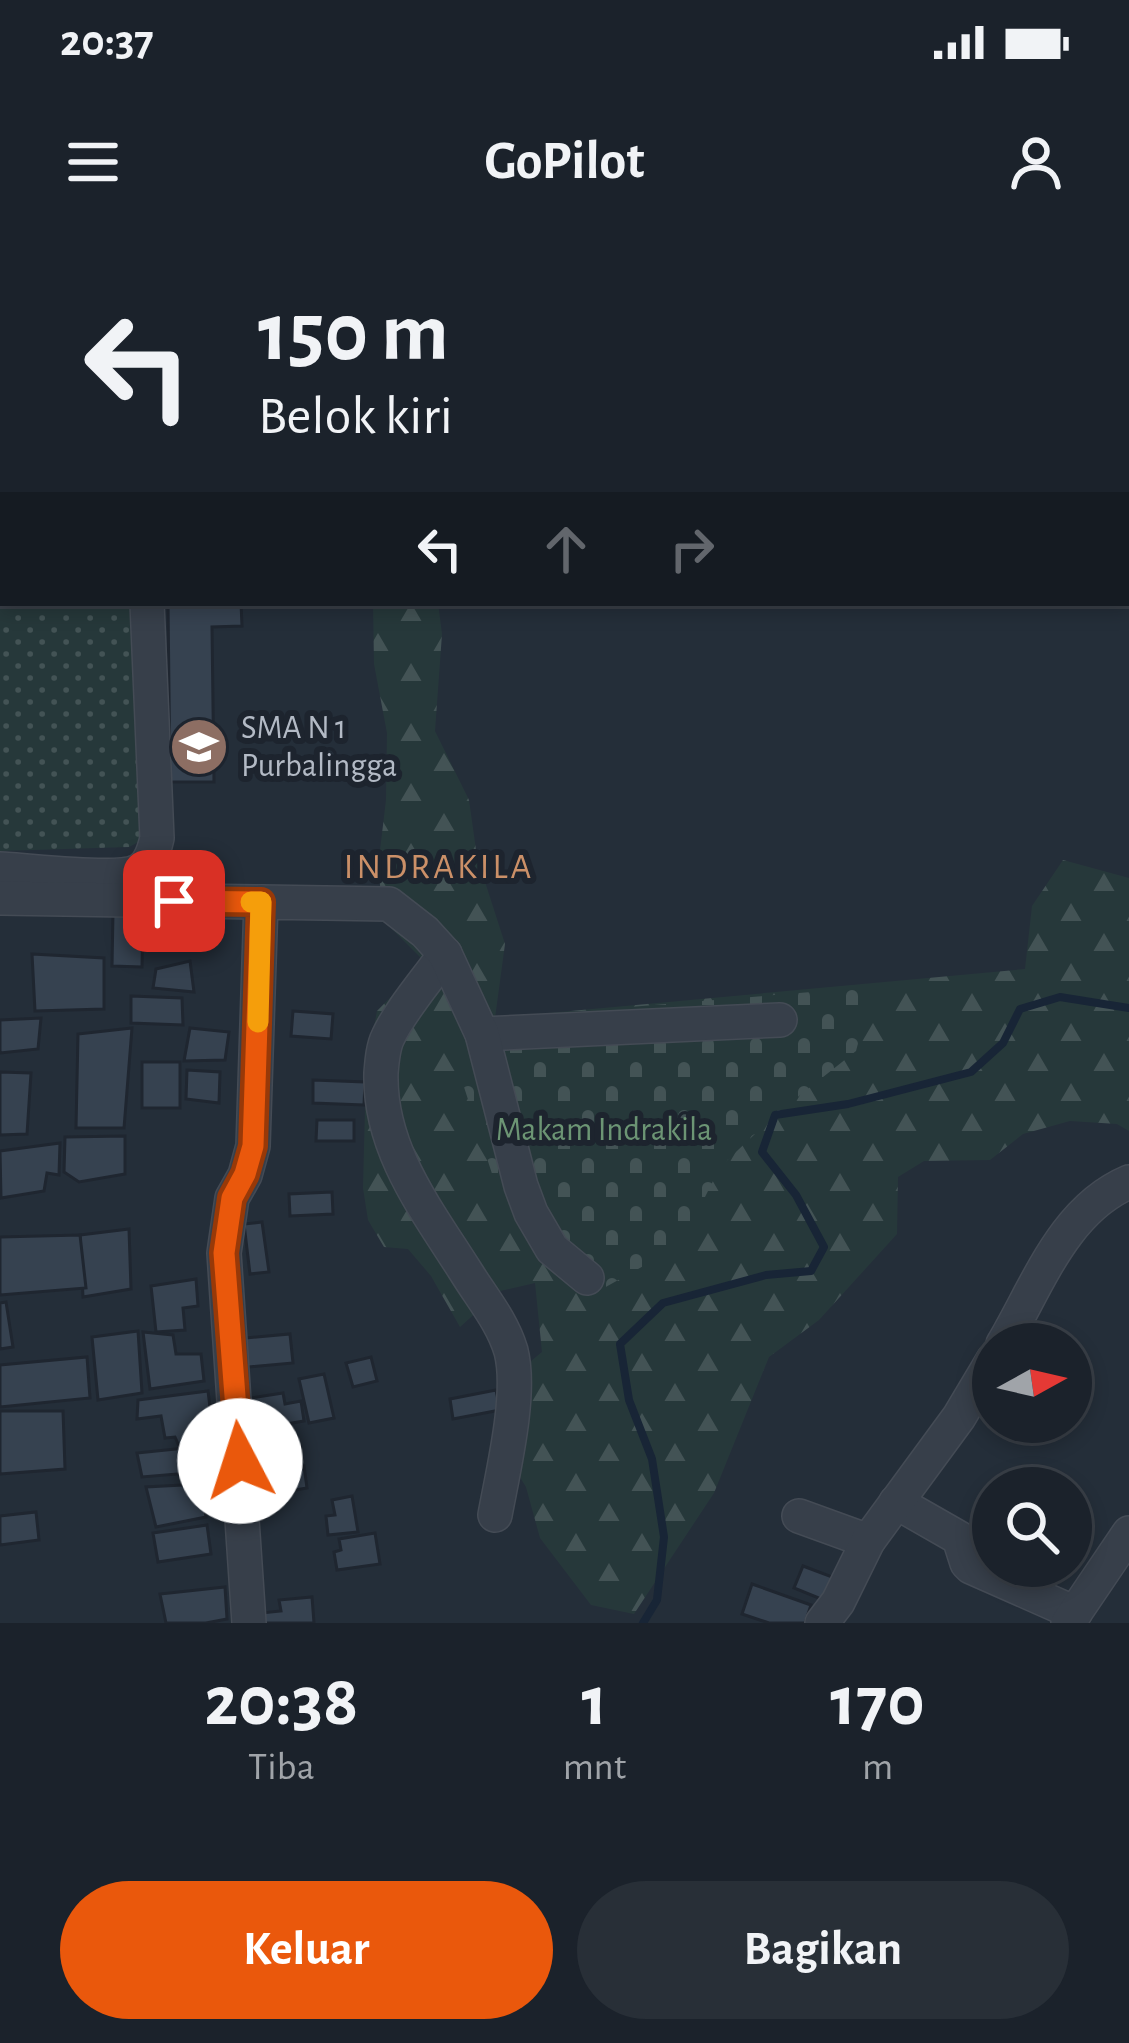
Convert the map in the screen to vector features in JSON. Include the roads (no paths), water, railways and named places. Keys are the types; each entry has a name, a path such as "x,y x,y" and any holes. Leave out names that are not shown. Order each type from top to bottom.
{"street":[{"path":"0,869 136,873 154,853 147,606"},
{"path":"0,898 388,904 446,954 482,1034 531,1213 552,1249 587,1279"},
{"path":"249,1623 224,1253 232,1198 253,1146 261,902"},
{"path":"446,954 387,1038 380,1103 391,1144 446,1241 501,1323 512,1354 515,1385 495,1515"},
{"path":"482,1034 780,1020"},
{"path":"1015,1323 1054,1251 1084,1213 1107,1192 1129,1182"},
{"path":"822,1623 838,1602 868,1541 972,1394"},
{"path":"896,1502 959,1538 971,1567 1072,1618 1129,1533"},
{"path":"799,1516 868,1541"}],"waterway":[{"path":"643,1623 657,1600 664,1537 652,1459 629,1400 620,1344 663,1303 766,1275 811,1271 824,1247 796,1195 762,1152 775,1115 848,1104 971,1072 1003,1043 1020,1009 1060,997 1129,1008"}],"place":[{"name":"SMA N 1 Purbalingga","path":"199,747"}],"district":[{"name":"INDRAKILA","path":"439,867"}],"park label":[{"name":"Makam Indrakila","path":"604,1130"}]}
